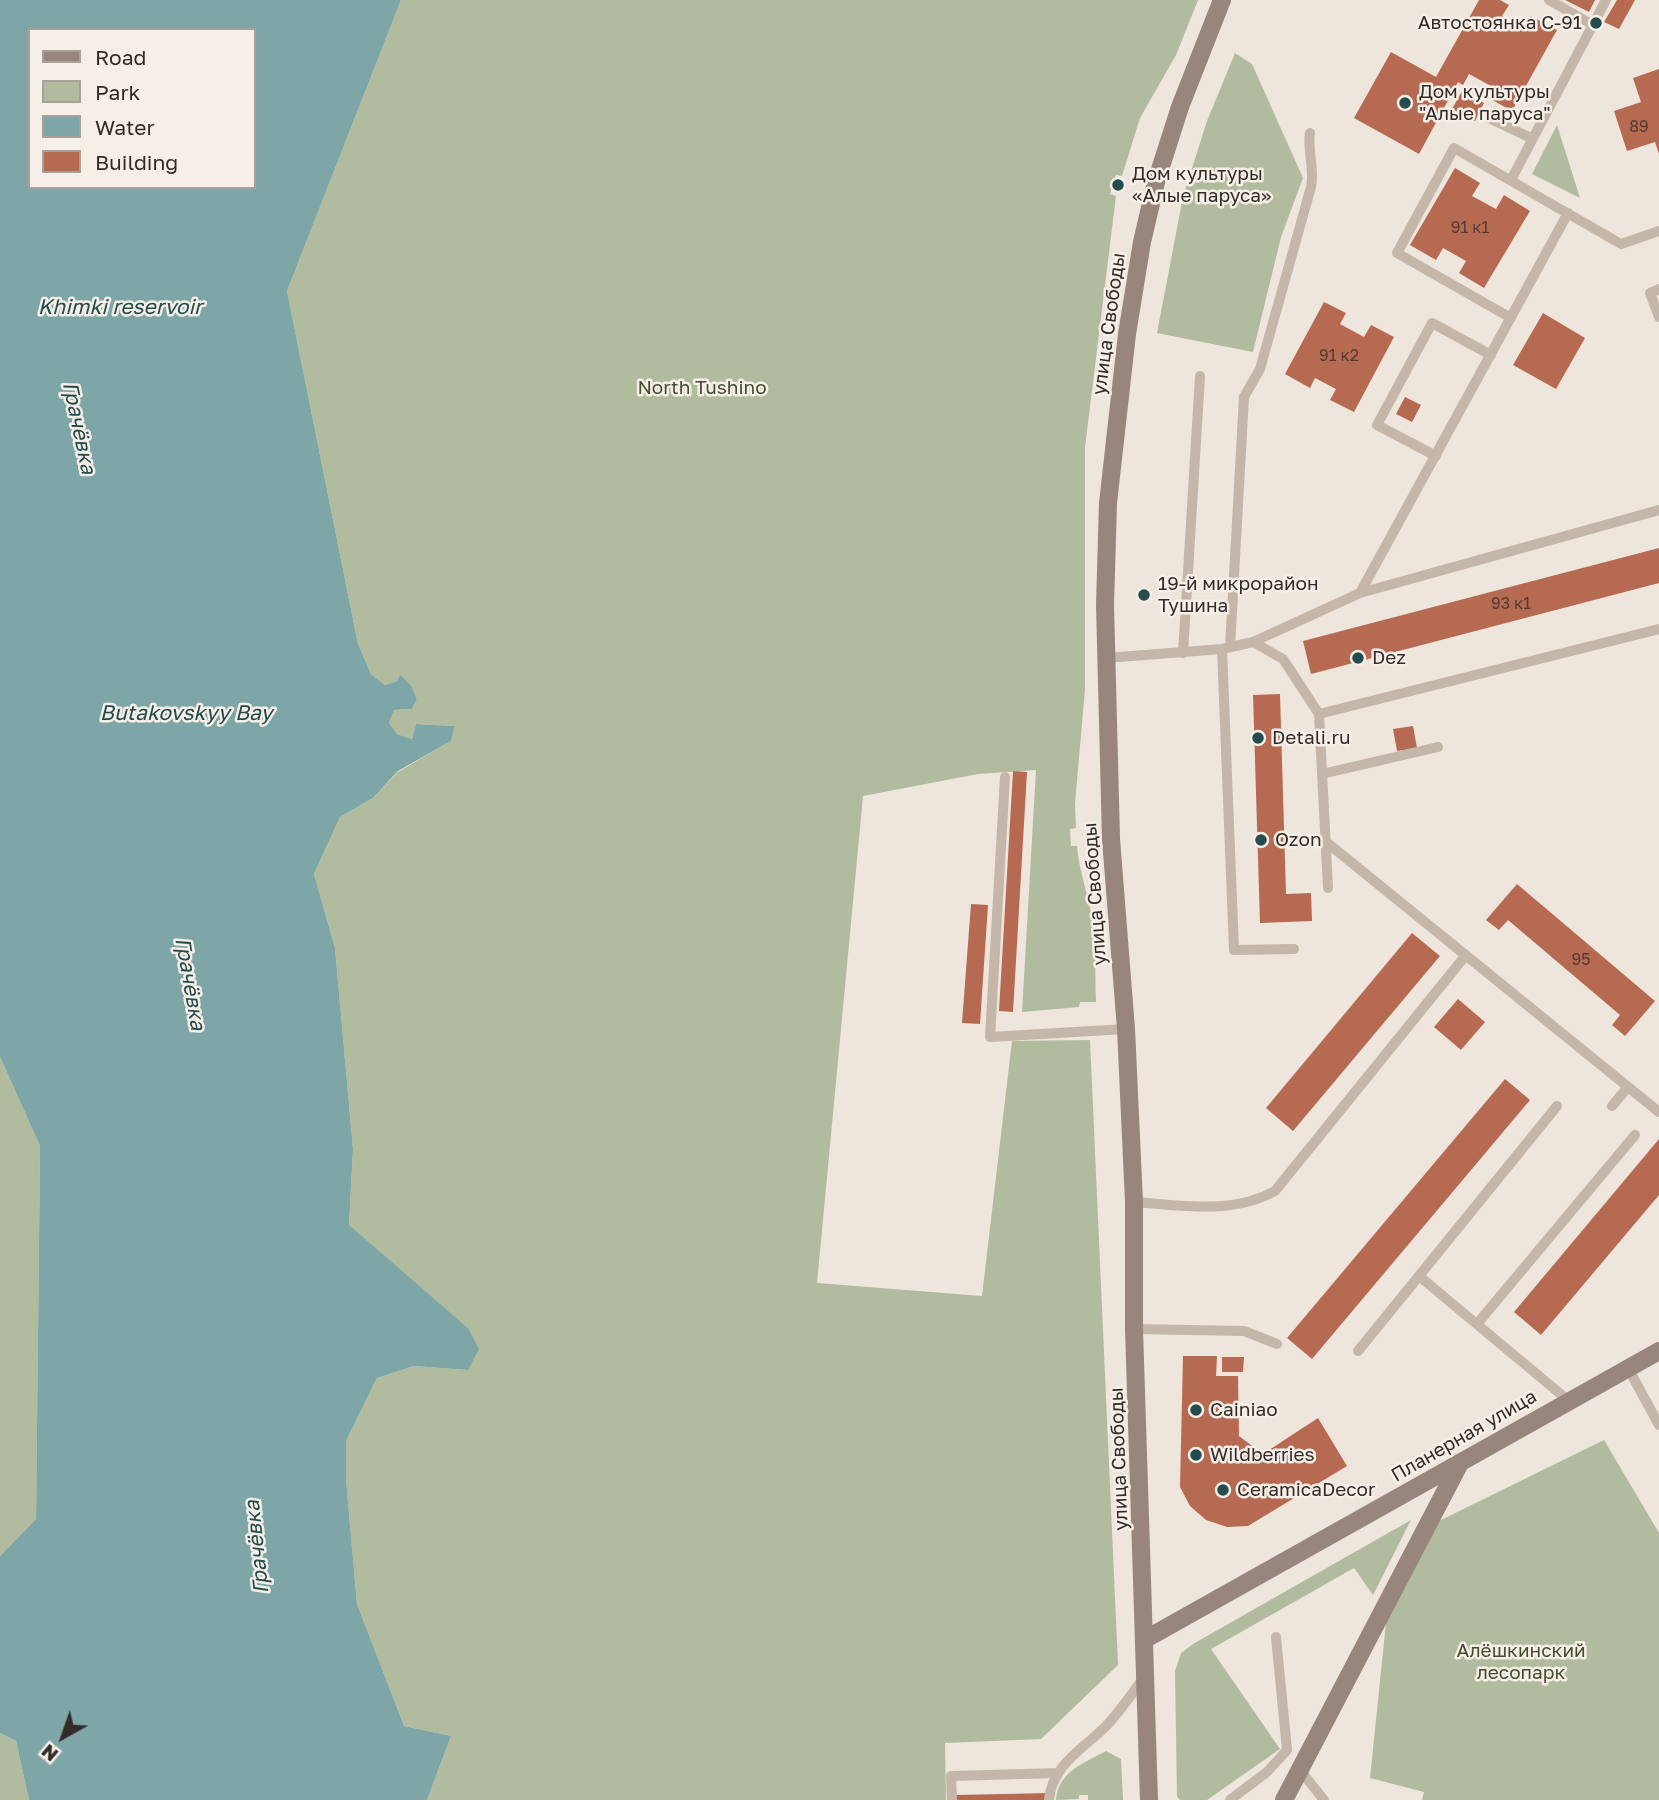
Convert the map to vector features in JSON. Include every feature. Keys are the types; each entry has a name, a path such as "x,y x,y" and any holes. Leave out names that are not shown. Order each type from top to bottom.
{"main road":[{"name":"улица Свободы","path":"1149,1800 1134,1329 1134,1202 1126,1029 1111,839 1106,659 1108,503 1127,334 1142,242 1156,182 1180,107 1222,0"},
{"name":"Планерная улица","path":"1144,1640 1659,1351"},
{"path":"1284,1800 1460,1464"}],"lane":[{"path":"1549,0 1593,24"},
{"path":"1511,180 1606,0"},
{"path":"1489,118 1531,138"},
{"path":"1294,949 1234,950 1226,648 1244,397 1260,369 1311,187 1314,173 1308,145 1311,133"},
{"path":"1511,318 1397,253 1454,148 1621,244 1659,231"},
{"path":"1360,593 1568,213"},
{"path":"1659,289 1650,293 1659,317"},
{"path":"1436,456 1377,425 1432,323 1491,355"},
{"path":"1183,653 1200,376"},
{"path":"1106,659 1183,653 1253,642 1360,593 1659,510"},
{"path":"1319,715 1659,629"},
{"path":"1253,642 1283,659 1319,715 1328,888"},
{"path":"1322,774 1438,747"},
{"path":"1005,778 990,1037 1126,1029"},
{"path":"1325,841 1659,1112"},
{"path":"1134,1202 1228,1207 1257,1201 1275,1191 1466,955"},
{"path":"1612,1106 1628,1087"},
{"path":"1358,1351 1557,1106"},
{"path":"1477,1324 1635,1135"},
{"path":"1419,1276 1569,1401"},
{"path":"1134,1329 1244,1331 1277,1344"},
{"path":"1628,1368 1659,1425"},
{"path":"1230,1800 1267,1772 1287,1750 1276,1637"},
{"path":"1049,1800 1050,1787 1073,1753 1112,1720 1146,1675"},
{"path":"1300,1770 1324,1800"},
{"path":"952,1800 951,1776 1058,1773"}],"green space":[{"name":"North Tushino","path":"401,0 1198,0 1176,55 1140,118 1122,176 1116,175 1110,194 1116,196 1085,447 1085,689 1075,804 1076,828 1070,829 1071,846 1077,846 1092,916 1096,1002 1080,1002 1079,1007 1022,1012 1036,770 978,774 863,796 817,1283 982,1296 1012,1041 1090,1040 1118,1665 1041,1739 945,1743 946,1800 427,1800 451,1736 404,1726 357,1604 346,1479 346,1441 377,1378 414,1366 468,1370 468,1328 349,1226 353,1149 335,948 314,874 340,817 373,798 398,772 451,741 455,726 416,724 412,739 397,734 389,723 394,710 412,709 417,699 411,685 400,676 397,681 385,685 371,674 358,644 287,291"},
{"path":"1235,53 1252,64 1303,178 1281,237 1253,352 1157,333 1183,197 1207,121"},
{"path":"1557,125 1580,198 1532,174"},
{"path":"0,1057 40,1146 36,1519 0,1556"},
{"name":"Алёшкинский лесопарк","path":"1604,1440 1659,1533 1659,1800 1422,1800 1424,1792 1370,1778 1386,1623 1437,1522"},
{"path":"1411,1520 1373,1595 1354,1568 1211,1649 1280,1749 1207,1800 1180,1800 1177,1796 1175,1671 1181,1653"},
{"path":"0,1733 16,1741 29,1800 0,1800"},
{"path":"1106,1751 1121,1759 1123,1800 1088,1800 1088,1795 1079,1795 1079,1799 1056,1800 1058,1790 1067,1775"}],"water":[{"name":"Butakovskyy Bay","path":"0,0 401,0 287,291 358,644 371,674 385,685 397,681 400,675 411,685 417,699 412,709 394,710 389,723 397,734 412,739 416,724 455,726 451,741 398,771 373,798 340,817 314,874 335,948 353,1149 349,1225 468,1328 479,1349 468,1370 414,1366 377,1378 346,1441 346,1479 357,1604 404,1726 451,1736 427,1800 29,1800 16,1741 0,1733 0,1556 36,1519 40,1146 0,1057"}],"building":[{"path":"1479,0 1500,0 1509,5 1502,16 1524,28 1531,16 1557,30 1512,111 1485,96 1491,86 1469,74 1463,85 1458,82 1419,154 1354,118 1391,52 1436,77"},
{"path":"1565,0 1595,0 1589,12"},
{"path":"1617,0 1635,0 1619,29 1604,22"},
{"path":"1659,69 1659,154 1655,142 1627,151 1614,111 1641,102 1633,78"},
{"path":"1462,91 1484,103 1475,121 1452,109"},
{"path":"1455,168 1480,183 1472,196 1496,209 1504,195 1530,211 1484,288 1459,273 1466,261 1443,248 1436,260 1410,245"},
{"path":"1324,302 1346,313 1340,324 1364,337 1371,325 1394,337 1354,412 1330,400 1336,389 1315,378 1310,388 1285,374"},
{"path":"1543,313 1585,338 1556,389 1513,365"},
{"path":"1405,397 1421,405 1412,422 1396,414"},
{"path":"1659,548 1659,583 1311,674 1303,641"},
{"path":"1280,694 1286,894 1311,893 1312,921 1260,923 1253,695"},
{"path":"1413,726 1417,748 1397,751 1393,729"},
{"path":"1013,771 1027,772 1013,1012 999,1011"},
{"path":"1517,884 1655,1001 1625,1036 1612,1025 1620,1015 1508,920 1499,930 1486,920"},
{"path":"971,904 988,905 980,1024 962,1023"},
{"path":"1412,933 1440,956 1293,1131 1266,1108"},
{"path":"1458,999 1485,1022 1461,1050 1434,1027"},
{"path":"1505,1079 1530,1100 1312,1359 1287,1338"},
{"path":"1659,1139 1659,1195 1541,1335 1514,1312"},
{"path":"1183,1356 1217,1356 1216,1376 1238,1376 1239,1436 1263,1454 1318,1418 1347,1466 1248,1526 1227,1527 1206,1520 1190,1506 1180,1487"},
{"path":"1222,1357 1244,1357 1243,1372 1222,1372"},
{"path":"1052,1793 1052,1800 956,1800 956,1795"}],"place":[{"name":"Автостоянка С-91","path":"1596,23"},
{"name":"Дом культуры \"Алые паруса\"","path":"1405,103"},
{"name":"Дом культуры «Алые паруса»","path":"1118,185"},
{"name":"19-й микрорайон Тушина","path":"1144,595"},
{"name":"Dez","path":"1358,658"},
{"name":"Detali.ru","path":"1258,738"},
{"name":"Ozon","path":"1261,840"},
{"name":"Cainiao","path":"1196,1410"},
{"name":"Wildberries","path":"1196,1455"},
{"name":"CeramicaDecor","path":"1223,1490"}],"water label":[{"name":"Khimki reservoir","path":"120,307"},
{"name":"Грачёвка","path":"79,428"},
{"name":"Грачёвка","path":"190,984"},
{"name":"Грачёвка","path":"257,1547"}]}
